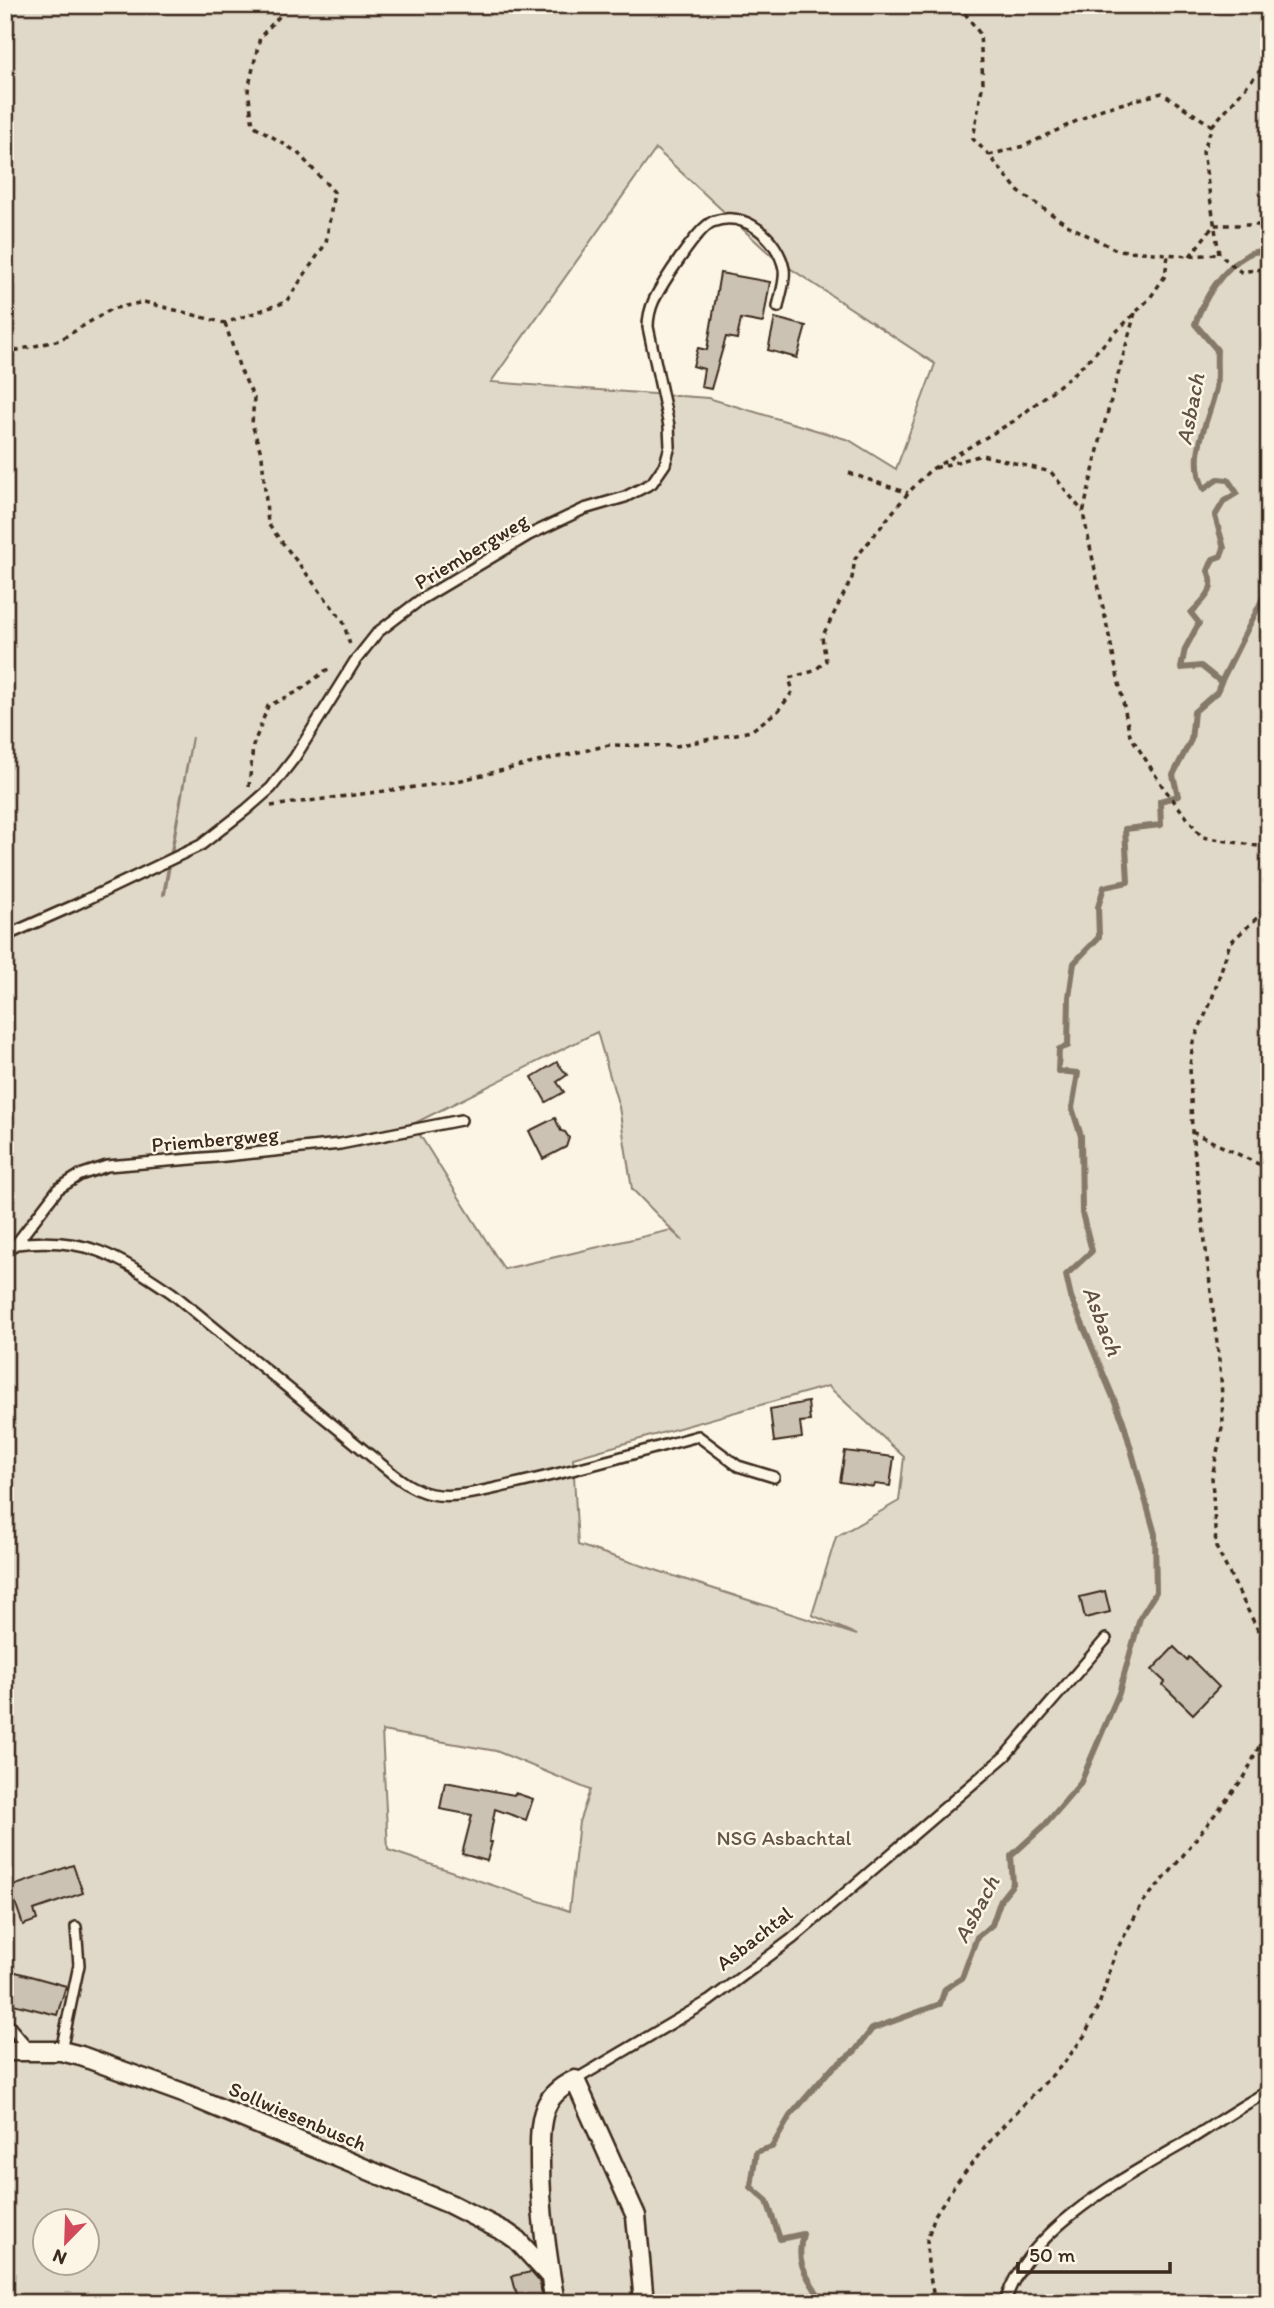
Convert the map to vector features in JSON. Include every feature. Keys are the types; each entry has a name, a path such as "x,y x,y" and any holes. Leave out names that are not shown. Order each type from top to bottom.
{"street":[{"name":"Sollwiesenbusch","path":"5,2051 61,2051 183,2093 450,2204 517,2240 550,2276"},
{"path":"555,2303 540,2206 540,2142 545,2109 552,2096 564,2085 575,2080 636,2216 644,2303"}],"lane":[{"name":"Priembergweg","path":"5,936 201,845 271,788 295,757 355,661 378,632 420,600 529,535 584,509 641,491 659,476 670,446 669,426 648,327 649,315 655,299 699,231 711,223 728,218 742,220 758,227 779,254 785,272 778,307"},
{"name":"Priembergweg","path":"5,1251 16,1244 58,1189 80,1175 107,1166 340,1144 461,1120"},
{"path":"16,1244 53,1241 75,1244 99,1250 137,1269 180,1299 393,1474 411,1487 431,1494 450,1494 510,1485 698,1436 738,1466 774,1477"},
{"name":"Asbachtal","path":"575,2080 709,2001 802,1930 1005,1756 1106,1639"},
{"path":"61,2051 79,1965 76,1927"},
{"path":"5,2021 30,2050"},
{"path":"1005,2303 1017,2272 1029,2255 1058,2227 1110,2186 1269,2091"}],"path":[{"path":"5,353 60,340 111,309 144,302 225,323 285,302 326,243 334,192 297,152 253,125 248,90 260,37 290,5"},
{"path":"959,5 980,34 983,82 973,139 1019,192 1069,226 1117,250 1189,256 1219,254"},
{"path":"1269,60 1212,125 1203,152 1219,254 1241,272 1269,268"},
{"path":"989,155 1024,146 1102,109 1162,93 1212,125"},
{"path":"1214,225 1269,225"},
{"path":"1189,256 1214,225"},
{"path":"225,323 240,369 254,398 252,424 262,456 268,524 343,621 355,661 325,671 299,691 268,706 253,746 247,809 453,782 609,745 676,746 751,731 779,710 793,691 789,678 814,671 826,661 822,637 852,578 855,559 908,493 930,470 1014,421 1075,373 1150,298 1165,276 1168,255"},
{"path":"1135,311 1083,513 1130,735 1163,787 1202,837 1258,846 1269,831"},
{"path":"930,470 982,455 1051,472 1083,513"},
{"path":"849,473 908,493"},
{"path":"1269,902 1258,917 1230,943 1211,1002 1193,1042 1190,1066 1192,1132 1222,1377 1223,1423 1212,1477 1216,1547 1265,1644 1269,1674"},
{"path":"1192,1132 1269,1169"},
{"path":"934,2303 927,2240 935,2215 954,2186 999,2130 1064,2063 1085,2035 1100,2002 1116,1951 1143,1902 1170,1872 1245,1776 1269,1723"}],"green space":[{"name":"NSG Asbachtal","path":"5,5 1269,5 1269,2303 5,2303","holes":["656,149 773,257 935,364 896,469 849,440 708,398 491,382","192,737 165,894 163,894","597,1032 619,1107 632,1189 683,1241 671,1230 504,1269 413,1124","828,1386 904,1457 899,1501 836,1537 812,1615 857,1635 578,1545 573,1458","382,1731 496,1751 590,1790 579,1822 569,1911 388,1850"]}],"building":[{"path":"720,273 770,282 763,323 741,319 737,339 726,337 711,389 701,387 704,369 693,366 698,348 707,350"},
{"path":"775,318 806,326 797,358 768,350"},
{"path":"557,1062 567,1075 557,1082 564,1092 546,1102 532,1077"},
{"path":"555,1118 561,1131 569,1138 566,1147 543,1159 529,1131"},
{"path":"808,1402 810,1421 800,1422 802,1438 774,1442 770,1409"},
{"path":"845,1451 894,1457 890,1486 875,1484 874,1487 840,1482"},
{"path":"1105,1591 1110,1612 1085,1618 1080,1597"},
{"path":"1174,1647 1187,1660 1189,1657 1219,1687 1193,1714 1163,1685 1165,1682 1152,1670"},
{"path":"445,1782 514,1795 515,1793 533,1799 526,1820 495,1809 487,1861 462,1854 472,1815 440,1809"},
{"path":"73,1865 83,1893 34,1910 37,1920 23,1925 10,1887"},
{"path":"5,1969 66,1986 57,2015 5,2002"},
{"path":"531,2272 540,2282 543,2303 519,2303 512,2276"}],"waterway":[{"name":"Asbach","path":"823,2303 801,2263 803,2234 780,2239 767,2201 751,2187 756,2152 772,2147 790,2116 829,2071 855,2051 872,2029 940,2004 945,1989 962,1978 977,1937 992,1925 1001,1899 1013,1884 1011,1856 1045,1825 1080,1784 1119,1693 1140,1618 1156,1592 1155,1534 1123,1421 1071,1297 1066,1275 1092,1251 1082,1213 1081,1136 1072,1108 1078,1073 1058,1071 1059,1049 1068,1046 1069,997 1074,963 1099,937 1098,907 1104,887 1128,882 1125,829 1161,825 1160,801 1178,796 1173,775 1191,740 1194,712 1217,692 1221,682 1201,666 1181,668 1185,649 1199,623 1191,613 1208,594 1211,584 1208,571 1213,559 1221,556 1224,548 1215,516 1224,501 1237,493 1228,480 1218,479 1204,489 1199,476 1198,451 1216,388 1217,350 1195,324 1203,304 1222,276 1249,254 1269,250"},
{"path":"1221,682 1269,586"}]}
